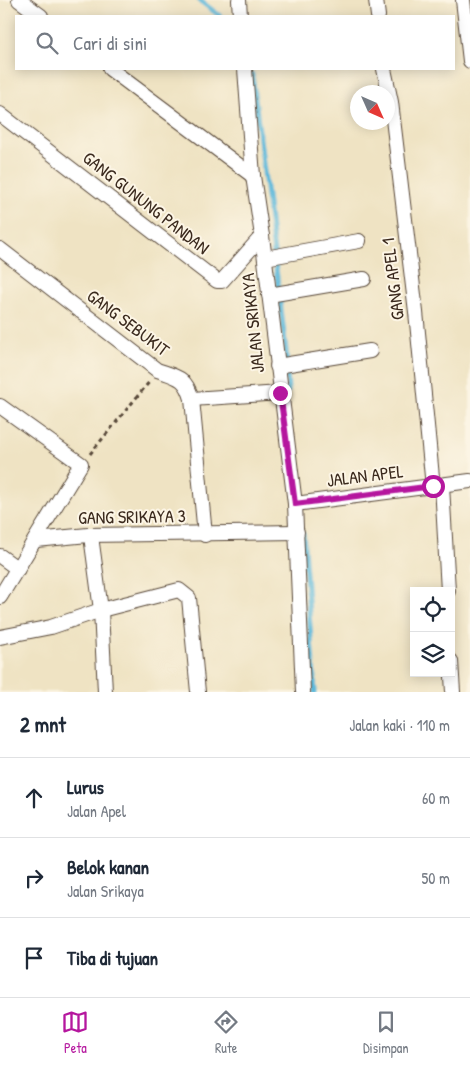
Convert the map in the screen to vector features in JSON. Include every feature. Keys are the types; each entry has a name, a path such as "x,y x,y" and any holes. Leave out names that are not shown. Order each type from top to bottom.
{"street":[{"path":"19,0 40,15"},
{"path":"239,0 240,15"},
{"path":"376,0 378,15"},
{"path":"463,0 470,61"},
{"path":"111,70 253,176"},
{"name":"JALAN SRIKAYA","path":"244,70 253,176 295,504 303,692"},
{"name":"GANG APEL 1","path":"384,70 391,102 438,486 448,587"},
{"name":"GANG GUNUNG PANDAN","path":"0,114 216,281 222,280 262,236"},
{"path":"265,258 359,241"},
{"name":"GANG SEBUKIT","path":"0,249 157,370 183,380 189,388 192,399 205,535"},
{"path":"269,295 364,278"},
{"path":"277,366 370,351"},
{"path":"192,399 280,393"},
{"path":"0,406 81,464 0,597"},
{"name":"JALAN APEL","path":"295,504 470,481"},
{"name":"GANG SRIKAYA 3","path":"36,540 91,536 297,532"},
{"path":"91,536 101,610 105,692"},
{"path":"0,556 18,569"},
{"path":"0,637 51,627 101,610 179,590 189,598 198,692"},
{"path":"452,677 453,692"}],"path":[{"path":"81,464 138,397 157,370"}],"waterway":[{"path":"199,0 219,15"},
{"path":"252,74 286,350 288,391"},
{"path":"303,534 315,692"}],"route":[{"path":"280,393 295,504 433,486"}]}
